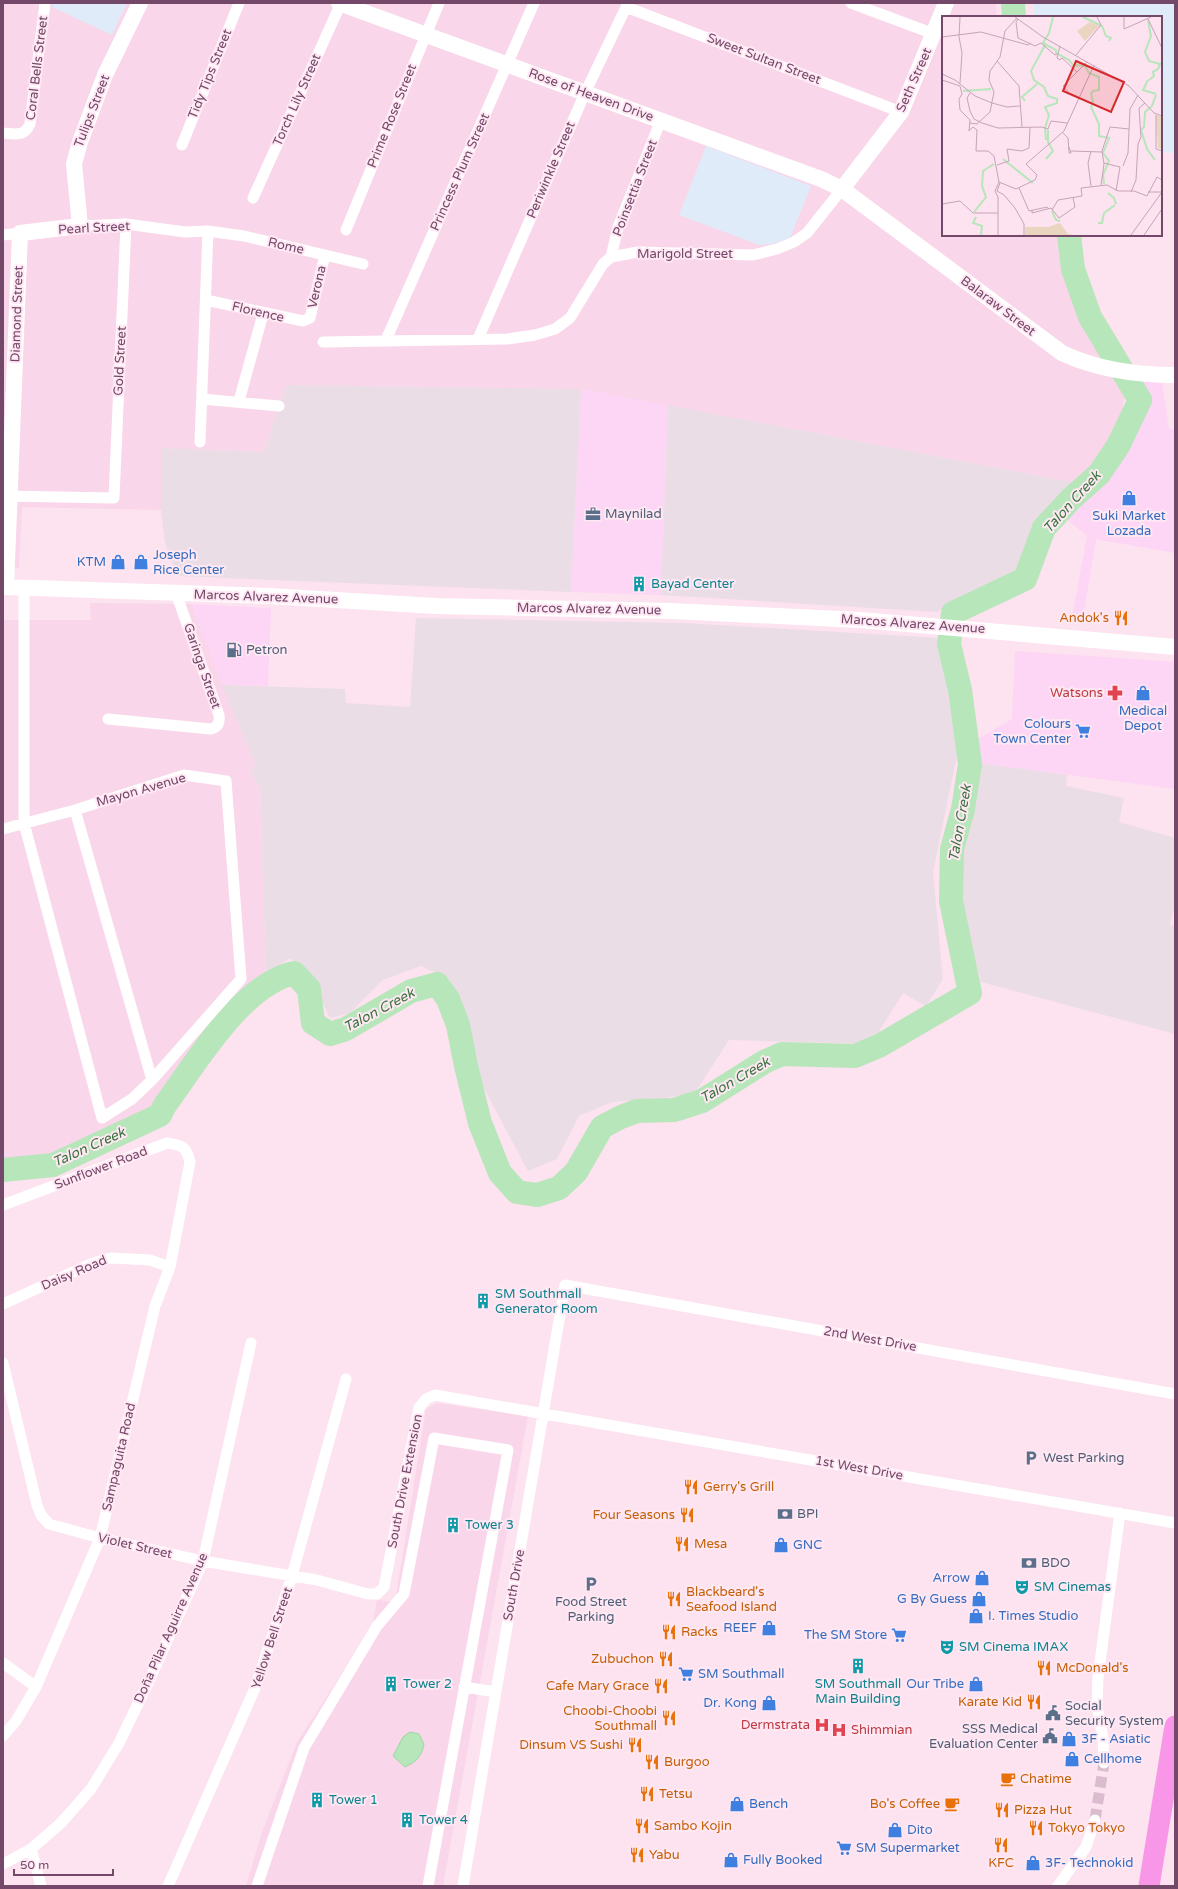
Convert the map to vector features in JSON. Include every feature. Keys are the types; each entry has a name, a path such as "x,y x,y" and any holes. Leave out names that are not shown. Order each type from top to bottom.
{"highway":[{"path":"1149,1886 1175,1726"}],"street":[{"name":"Coral Bells Street","path":"3,133 20,135 27,132 30,124 45,3"},
{"name":"Tulips Street","path":"80,226 74,164 80,142 106,76 140,3"},
{"name":"Tidy Tips Street","path":"182,145 239,3"},
{"name":"Rose of Heaven Drive","path":"341,3 661,120 842,189"},
{"name":"Torch Lily Street","path":"253,198 341,3"},
{"name":"Prime Rose Street","path":"346,230 425,33 439,3"},
{"name":"Princess Plum Street","path":"386,340 534,3"},
{"path":"851,3 934,34"},
{"name":"Seth Street","path":"842,189 901,112 946,3"},
{"name":"Periwinkle Street","path":"478,339 585,93 627,5"},
{"name":"Sweet Sultan Street","path":"627,5 901,112"},
{"name":"Poinsettia Street","path":"611,258 618,227 661,120"},
{"name":"Marigold Street","path":"611,258 638,252 753,255 777,249 794,242 807,232 842,189"},
{"name":"Balaraw Street","path":"842,189 1062,354 1084,364 1108,370 1175,375"},
{"name":"Pearl Street","path":"3,234 80,226 126,224 185,232 208,231"},
{"name":"Gold Street","path":"6,496 114,498 126,224"},
{"path":"200,442 208,231"},
{"name":"Rome","path":"208,231 244,236 363,264"},
{"name":"Diamond Street","path":"4,587 6,496 20,233"},
{"name":"Verona","path":"310,318 325,255"},
{"path":"324,342 506,339 535,336 555,329 570,318 602,264 611,258"},
{"name":"Florence","path":"206,300 263,314 303,321 310,318"},
{"path":"239,401 263,314"},
{"path":"202,399 239,401 279,406"},
{"name":"Marcos Alvarez Avenue","path":"4,587 269,596 436,606 682,611 860,620 1175,647"},
{"path":"24,588 24,823 102,1118 132,1099 152,1080 75,810"},
{"name":"Garinga Street","path":"108,719 211,729 219,723 219,715 176,593"},
{"name":"Mayon Avenue","path":"3,829 75,810 184,775 226,781 241,979 152,1080"},
{"name":"Sunflower Road","path":"3,1205 167,1143 179,1145 187,1151 190,1162"},
{"name":"Sampaguita Road","path":"3,1736 16,1721 36,1686 100,1538 155,1306 170,1267 190,1162"},
{"name":"Daisy Road","path":"3,1304 93,1263 111,1258 150,1260 170,1267"},
{"name":"2nd West Drive","path":"565,1285 1175,1394"},
{"name":"South Drive","path":"462,1886 565,1285"},
{"name":"Doña Pilar Aguirre Avenue","path":"3,1864 31,1849 61,1823 91,1789 119,1743 149,1681 203,1561 251,1343"},
{"name":"Violet Street","path":"3,1364 37,1505 41,1515 49,1524 100,1538 203,1561 292,1576 368,1594 377,1594 384,1587"},
{"name":"Yellow Bell Street","path":"168,1886 255,1688 292,1576 346,1379"},
{"name":"South Drive Extension","path":"384,1587 419,1408 426,1399 435,1394 543,1412"},
{"name":"1st West Drive","path":"543,1412 1175,1523"},
{"path":"257,1886 304,1748 377,1626 404,1594 434,1438 508,1450 428,1886"},
{"path":"1104,1763 1103,1738 1097,1707 1098,1677 1120,1513"},
{"path":"3,1663 36,1686"},
{"path":"464,1687 496,1692"},
{"path":"1058,1886 1086,1847 1094,1820"},
{"path":"31,1849 41,1886"}],"shaded area":[{"path":"3,3 996,3 997,16 942,16 942,236 1064,236 1063,262 1111,359 1126,384 1120,429 1077,483 581,389 286,385 264,452 161,448 161,510 22,507 19,568 3,567"},
{"path":"53,3 127,3 112,35 52,7"},
{"path":"1034,3 1175,3 1175,153 1162,152 1162,16 1034,16"},
{"path":"706,146 811,186 790,238 772,244 759,245 679,215"},
{"name":"Suki Market Lozada","path":"1135,380 1162,382 1169,429 1175,429 1175,553 1096,539 1082,623 1071,623 1087,536 1060,514 1105,482 1138,400"},
{"path":"286,385 581,389 571,592 177,576 165,543 161,510 161,448 264,452"},
{"path":"581,389 668,405 661,595 571,592"},
{"path":"668,405 1077,483 1035,522 1014,577 968,592 937,612 661,595"},
{"path":"90,603 191,604 256,767 250,771 260,788 266,976 217,1020 151,1107 50,1154 3,1162 4,620 91,620"},
{"path":"191,604 271,608 268,686 222,685"},
{"path":"416,618 684,623 940,638 957,755 933,872 943,979 926,1006 903,993 871,1044 729,1040 695,1093 664,1098 612,1102 579,1116 557,1159 528,1171 479,1079 447,978 421,966 383,980 350,1013 330,1018 307,970 290,958 266,976 260,788 250,771 256,766 222,685 345,689 346,703 410,707"},
{"name":"Colours Town Center","path":"1015,651 1175,662 1175,789 978,763 971,743 1012,719"},
{"path":"978,763 1067,775 1066,786 1124,798 1119,822 1175,838 1175,905 1170,925 1175,926 1175,1034 981,982 963,911 959,853"},
{"path":"437,1403 528,1416 443,1886 246,1886 262,1832 297,1742 372,1628 377,1600 395,1602 426,1409"},
{"path":"410,1732 419,1734 424,1744 422,1752 418,1758 405,1767 393,1756 403,1737"}],"waterway":[{"name":"Talon Creek","path":"1013,3 1014,16"},
{"name":"Talon Creek","path":"3,1170 53,1165 160,1115 165,1105 205,1048 238,1009 256,993 275,980 294,973 309,989 313,1023 330,1034 346,1029 411,991 437,984 448,999 458,1025 480,1123 500,1173 517,1192 537,1195 559,1188 576,1172 602,1127 621,1117 637,1111 674,1110 702,1101 764,1062 782,1054 855,1056 879,1046 970,993 951,901 952,849 963,809 970,764 960,690 949,644 953,613 1025,579 1044,528 1071,499 1099,474 1118,446 1140,400 1090,317 1073,269 1069,236"}],"tunnel":[{"path":"1095,1820 1104,1763"}],"place":[{"name":"Suki Market Lozada","path":"1129,498"},
{"name":"Maynilad","path":"593,514"},
{"name":"KTM","path":"118,562"},
{"name":"Joseph Rice Center","path":"141,562"},
{"name":"Bayad Center","path":"639,584"},
{"name":"Andok's","path":"1121,618"},
{"name":"Petron","path":"234,650"},
{"name":"Watsons","path":"1115,693"},
{"name":"Medical Depot","path":"1143,693"},
{"name":"Colours Town Center","path":"1083,731"},
{"name":"SM Southmall Generator Room","path":"483,1301"},
{"name":"West Parking","path":"1031,1458"},
{"name":"Gerry's Grill","path":"691,1487"},
{"name":"BPI","path":"785,1514"},
{"name":"Four Seasons","path":"687,1515"},
{"name":"Tower 3","path":"453,1525"},
{"name":"Mesa","path":"682,1544"},
{"name":"GNC","path":"781,1545"},
{"name":"BDO","path":"1029,1563"},
{"name":"Arrow","path":"982,1578"},
{"name":"Food Street Parking","path":"591,1584"},
{"name":"SM Cinemas","path":"1022,1587"},
{"name":"Blackbeard's Seafood Island","path":"674,1599"},
{"name":"G By Guess","path":"979,1599"},
{"name":"I. Times Studio","path":"976,1616"},
{"name":"REEF","path":"769,1628"},
{"name":"Racks","path":"669,1632"},
{"name":"The SM Store","path":"899,1635"},
{"name":"SM Cinema IMAX","path":"947,1647"},
{"name":"Zubuchon","path":"666,1659"},
{"name":"SM Southmall Main Building","path":"858,1666"},
{"name":"McDonald's","path":"1044,1668"},
{"name":"SM Southmall","path":"686,1674"},
{"name":"Tower 2","path":"391,1684"},
{"name":"Our Tribe","path":"976,1684"},
{"name":"Cafe Mary Grace","path":"661,1686"},
{"name":"Karate Kid","path":"1034,1702"},
{"name":"Dr. Kong","path":"769,1703"},
{"name":"Social Security System","path":"1053,1713"},
{"name":"Choobi-Choobi Southmall","path":"669,1718"},
{"name":"Dermstrata","path":"822,1725"},
{"name":"Shimmian","path":"839,1730"},
{"name":"SSS Medical Evaluation Center","path":"1050,1736"},
{"name":"3F - Asiatic","path":"1069,1739"},
{"name":"Dinsum VS Sushi","path":"635,1745"},
{"name":"Cellhome","path":"1072,1759"},
{"name":"Burgoo","path":"652,1762"},
{"name":"Chatime","path":"1008,1779"},
{"name":"Tetsu","path":"647,1794"},
{"name":"Tower 1","path":"317,1800"},
{"name":"Bench","path":"737,1804"},
{"name":"Bo's Coffee","path":"952,1804"},
{"name":"Pizza Hut","path":"1002,1810"},
{"name":"Tower 4","path":"407,1820"},
{"name":"Sambo Kojin","path":"642,1826"},
{"name":"Tokyo Tokyo","path":"1036,1828"},
{"name":"Dito","path":"895,1830"},
{"name":"KFC","path":"1001,1845"},
{"name":"SM Supermarket","path":"844,1848"},
{"name":"Yabu","path":"637,1855"},
{"name":"Fully Booked","path":"731,1860"},
{"name":"3F- Technokid","path":"1033,1863"}]}
